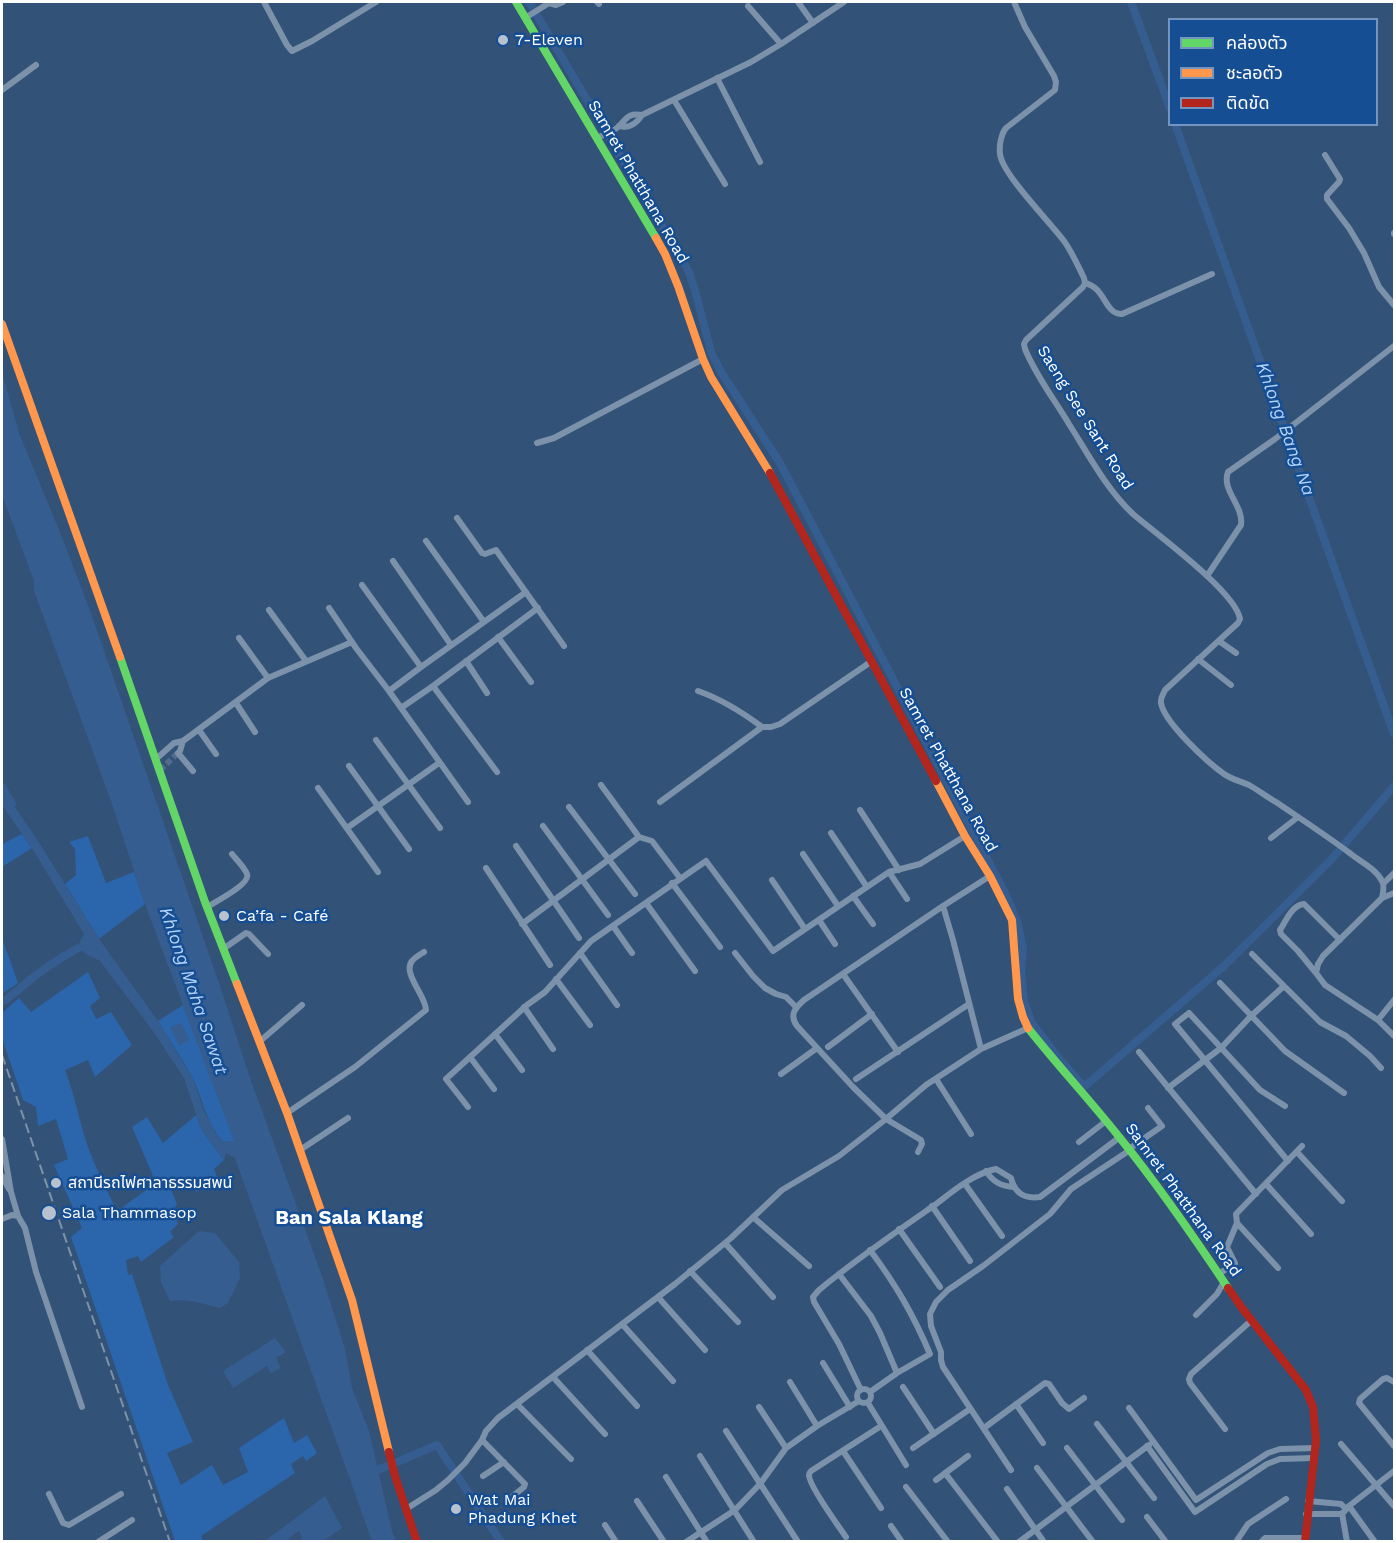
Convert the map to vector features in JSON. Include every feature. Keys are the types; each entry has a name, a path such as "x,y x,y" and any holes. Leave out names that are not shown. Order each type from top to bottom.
{"street":[{"path":"264,2 292,51 376,2"},
{"name":"Samret Phatthana Road","path":"516,2 529,16 601,136 665,254 702,359 711,377 784,497 1012,920 1018,999 1028,1028 1120,1137 1252,1320 1306,1390 1312,1406 1315,1425 1315,1448 1306,1514 1305,1540"},
{"path":"529,16 549,3 556,5 563,2"},
{"path":"798,2 813,22"},
{"path":"601,136 617,127 625,128 638,122 642,115 751,62 844,2"},
{"path":"1014,2 1025,27 1056,82 1055,90 1002,133 1000,155 1011,177 1066,242 1085,283 1095,287 1112,311 1122,314 1212,274"},
{"path":"748,6 781,44"},
{"path":"2,90 36,65"},
{"path":"717,78 760,162"},
{"path":"674,100 725,184"},
{"path":"1325,155 1340,179 1327,195 1327,199 1364,253 1379,287 1395,305"},
{"name":"Saeng See Sant Road","path":"1085,283 1026,340 1024,349 1083,447 1121,501 1133,514 1208,576 1240,614 1238,623 1165,690 1160,700 1163,710 1170,722 1212,765 1226,775 1250,786 1337,843 1371,869 1384,883"},
{"path":"2,324 207,907 287,1113 352,1300 395,1476 417,1542"},
{"path":"1208,576 1241,525 1240,512 1227,485 1228,472 1275,440 1395,346"},
{"path":"537,443 554,438 702,359"},
{"path":"457,518 482,553 496,550 564,646"},
{"path":"426,541 484,622"},
{"path":"393,561 451,645"},
{"path":"362,585 421,667"},
{"path":"389,691 526,592"},
{"path":"329,608 468,802"},
{"path":"401,708 537,608"},
{"path":"269,610 306,661"},
{"path":"498,637 531,682"},
{"path":"239,638 268,678"},
{"path":"1219,641 1236,653"},
{"path":"156,759 174,743 183,741 199,730 268,678 352,642"},
{"path":"1198,659 1231,685"},
{"path":"698,691 714,696 762,726 771,727 780,724 872,661"},
{"path":"466,662 487,693"},
{"path":"433,686 497,772"},
{"path":"236,703 255,732"},
{"path":"660,802 762,726"},
{"path":"199,730 216,754"},
{"path":"376,740 440,828"},
{"path":"183,741 178,753 193,771"},
{"path":"348,828 439,763"},
{"path":"349,766 409,849"},
{"path":"601,785 639,837 652,841 680,878"},
{"path":"318,788 378,872"},
{"path":"569,807 635,894"},
{"path":"860,810 899,870"},
{"path":"1271,838 1298,817"},
{"path":"543,826 608,915"},
{"path":"831,833 867,887"},
{"path":"468,1107 447,1079 524,1007 545,992 591,941 706,861 774,951 889,872 920,864 965,836"},
{"path":"522,924 639,837"},
{"path":"516,846 579,938"},
{"path":"207,907 247,880 247,873 232,854"},
{"path":"803,854 838,906"},
{"path":"486,868 550,965"},
{"path":"889,872 908,899"},
{"path":"1382,898 1384,883 1395,873"},
{"path":"918,1152 922,1144 921,1140 886,1119 817,1048 793,1021 792,1015 796,1006 990,876"},
{"path":"772,880 805,929"},
{"path":"672,883 720,947"},
{"path":"1316,973 1323,956 1382,898 1395,893"},
{"path":"854,896 873,924"},
{"path":"646,903 695,971"},
{"path":"1340,940 1304,904 1295,907 1280,930 1325,985 1378,1020 1395,1036"},
{"path":"943,906 981,1049"},
{"path":"819,920 835,944"},
{"path":"613,926 632,953"},
{"path":"223,949 246,933 268,954"},
{"path":"287,1113 355,1067 426,1010 425,1000 413,980 410,966 411,961 424,952"},
{"path":"580,953 617,1005"},
{"path":"735,954 765,988 786,997 796,1006"},
{"path":"1252,954 1320,1022 1346,1036 1381,1068"},
{"path":"843,974 898,1052"},
{"path":"556,979 590,1024"},
{"path":"1220,983 1285,1051 1344,1093"},
{"path":"1168,1088 1221,1048 1284,986"},
{"path":"1378,1020 1395,1000"},
{"path":"856,1079 969,1004"},
{"path":"259,1042 302,1005"},
{"path":"524,1007 553,1049"},
{"path":"1285,1106 1260,1090 1189,1013 1175,1024 1288,1161"},
{"path":"828,1047 872,1014"},
{"path":"406,1509 448,1480 465,1463 486,1431 498,1418 658,1297 725,1243 782,1190 839,1156 926,1085 981,1049 1028,1028"},
{"path":"495,1034 522,1070"},
{"path":"781,1074 817,1048"},
{"path":"1139,1052 1256,1194"},
{"path":"470,1057 494,1089"},
{"path":"936,1079 971,1134"},
{"path":"1011,1470 943,1367 941,1352 931,1326 930,1314 936,1302 948,1290 1050,1214 1071,1189 1162,1126 1148,1108"},
{"path":"300,1150 348,1118"},
{"path":"1079,1142 1106,1121"},
{"path":"986,1171 992,1179 1005,1186 1013,1187 1024,1197 1030,1199 1040,1197 1120,1137"},
{"path":"2,1139 11,1192 18,1216 25,1228 36,1272 82,1407"},
{"path":"1196,1314 1217,1294 1222,1278 1234,1263 1227,1247 1237,1223 1236,1214 1302,1146"},
{"path":"1297,1152 1342,1201"},
{"path":"861,1390 813,1297 870,1250 986,1171 996,1169 1011,1178 1013,1187"},
{"path":"2,1176 11,1192"},
{"path":"964,1184 1002,1236"},
{"path":"1266,1184 1311,1234"},
{"path":"932,1206 970,1262"},
{"path":"2,1219 12,1215 18,1216"},
{"path":"753,1217 809,1266"},
{"path":"1237,1223 1278,1268"},
{"path":"899,1229 940,1287"},
{"path":"725,1243 772,1297"},
{"path":"870,1250 908,1307 930,1354 870,1392"},
{"path":"690,1271 738,1322"},
{"path":"839,1274 871,1316 897,1373"},
{"path":"658,1297 705,1350"},
{"path":"1225,1429 1189,1379 1191,1374 1252,1320"},
{"path":"622,1324 673,1381"},
{"path":"587,1350 637,1406"},
{"path":"823,1363 850,1407"},
{"path":"553,1377 605,1434"},
{"path":"1395,1382 1387,1378 1383,1379 1360,1399 1359,1403 1395,1446"},
{"path":"790,1382 817,1426"},
{"path":"984,1428 1045,1383 1049,1384 1069,1409 1084,1398"},
{"path":"903,1387 934,1434"},
{"path":"861,1390 865,1389 870,1392"},
{"path":"859,1401 857,1395 861,1390"},
{"path":"868,1403 871,1398 870,1392"},
{"path":"686,1542 735,1510 760,1484 786,1448 859,1401"},
{"path":"859,1401 868,1403"},
{"path":"868,1403 906,1466"},
{"path":"517,1404 571,1459"},
{"path":"1016,1404 1043,1443"},
{"path":"759,1407 786,1448"},
{"path":"1129,1408 1196,1500 1195,1512"},
{"path":"913,1448 970,1409"},
{"path":"1098,1424 1154,1498"},
{"path":"846,1537 818,1494 809,1474 881,1426"},
{"path":"726,1431 798,1542"},
{"path":"482,1440 525,1485 508,1500"},
{"path":"1019,1542 1154,1441"},
{"path":"1341,1444 1395,1506"},
{"path":"1147,1446 1195,1512"},
{"path":"1067,1448 1122,1520"},
{"path":"1196,1500 1268,1453 1280,1449 1315,1448"},
{"path":"843,1451 881,1508"},
{"path":"700,1456 754,1542"},
{"path":"936,1480 968,1456"},
{"path":"1195,1512 1267,1464 1280,1459 1314,1458"},
{"path":"483,1476 504,1462"},
{"path":"1037,1468 1092,1542"},
{"path":"1306,1514 1345,1509 1395,1471"},
{"path":"945,1473 998,1542"},
{"path":"1236,1473 1242,1481"},
{"path":"666,1477 707,1542"},
{"path":"906,1487 948,1542"},
{"path":"1007,1489 1044,1542"},
{"path":"49,1494 63,1523 69,1525 121,1494"},
{"path":"1236,1542 1248,1524 1286,1499"},
{"path":"637,1501 664,1542"},
{"path":"1308,1501 1345,1509 1376,1542"},
{"path":"1345,1509 1347,1542"},
{"path":"1147,1517 1166,1542"},
{"path":"98,1542 132,1520"},
{"path":"605,1525 616,1542"},
{"path":"891,1526 902,1542"},
{"path":"1261,1542 1265,1538 1305,1540"}],"shaded area":[{"path":"22,834 32,848 2,867 2,844"},
{"path":"88,836 106,883 134,872 145,904 99,939 65,884 76,875 75,849 69,842"},
{"path":"2,938 18,983 2,994"},
{"path":"88,972 100,998 90,1006 96,1019 111,1012 132,1045 95,1077 88,1060 65,1070 91,1155 117,1211 156,1183 132,1127 147,1117 163,1143 196,1115 201,1129 224,1160 214,1169 218,1179 196,1192 188,1176 169,1185 177,1204 173,1211 178,1224 170,1232 174,1237 141,1262 138,1256 126,1260 128,1275 132,1274 168,1385 193,1442 167,1453 181,1485 212,1465 223,1485 248,1472 239,1448 284,1418 294,1443 307,1435 317,1453 306,1461 303,1456 291,1464 295,1473 201,1536 203,1541 175,1541 71,1237 82,1228 54,1165 68,1159 56,1119 38,1126 36,1107 23,1100 2,1038 2,1013 19,998 31,1012"},
{"path":"183,1005 235,1141 222,1141 216,1133 192,1077 158,1021"}],"water":[{"name":"Khlong Maha Sawat","path":"2,372 19,433 92,616 250,1078 322,1276 345,1349 352,1388 369,1431 396,1541 372,1541 235,1158 226,1153 224,1160 201,1129 184,1078 153,1031 100,961 84,953 80,941 84,934 32,848 2,805 2,788 99,939 158,1021 193,1079 204,1111 215,1132 222,1141 234,1141 145,904 111,801 34,591 34,581 2,495"},
{"path":"181,1023 189,1038 187,1042 179,1046 170,1027"},
{"path":"199,1231 215,1233 239,1262 240,1278 228,1303 220,1308 189,1301 170,1301 161,1282 160,1266"},
{"path":"275,1338 286,1352 276,1358 281,1368 271,1373 267,1366 233,1388 223,1371"},
{"path":"325,1496 342,1528 323,1541 301,1541 299,1531 286,1541 265,1541"}],"waterway":[{"path":"529,2 689,272 711,352 721,372 780,463 1006,895 1017,921 1023,948 1021,971 1024,1001 1032,1023 1084,1087 1224,966 1331,860 1394,786"},
{"name":"Khlong Bang Na","path":"1131,2 1168,103"},
{"name":"Khlong Bang Na","path":"1176,126 1394,734"},
{"path":"2,787 12,804"},
{"path":"2,1002 48,966 91,942"},
{"path":"371,1473 437,1445 501,1542"}],"tunnel":[{"path":"160,770 178,753"}],"railway":[{"path":"2,1055 170,1542"}],"traffic: fast":[{"path":"516,2 656,238"},
{"path":"120,657 205,902 237,984"},
{"path":"1028,1028 1134,1156 1228,1288"}],"traffic: slow":[{"path":"656,238 678,286 711,377 770,473"},
{"path":"2,324 120,657"},
{"path":"936,781 965,836 990,876 1012,920 1018,999 1028,1028"},
{"path":"237,984 287,1113 352,1300 389,1452"}],"traffic: jam":[{"path":"770,473 936,781"},
{"path":"1228,1288 1306,1390 1313,1407 1316,1440 1305,1542"},
{"path":"389,1452 417,1542"}],"place":[{"name":"7-Eleven","path":"503,40"},
{"name":"Ca’fa - Café","path":"224,916"},
{"name":"สถานีรถไฟศาลาธรรมสพน์","path":"56,1183"},
{"name":"Sala Thammasop","path":"49,1213"},
{"name":"Wat Mai Phadung Khet","path":"456,1509"}],"district":[{"name":"Ban Sala Klang","path":"349,1218"}]}
